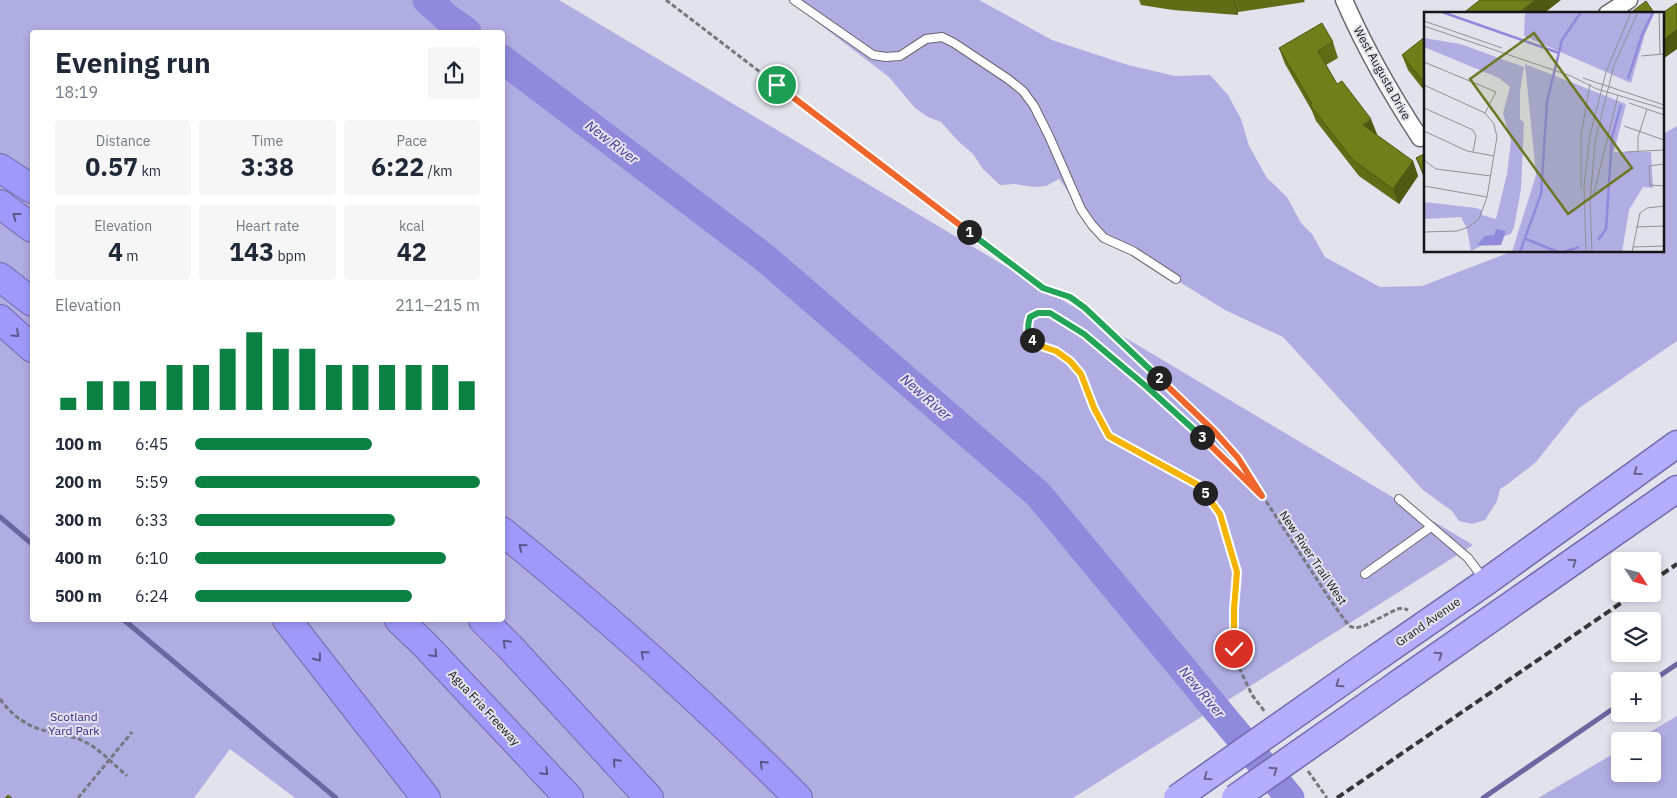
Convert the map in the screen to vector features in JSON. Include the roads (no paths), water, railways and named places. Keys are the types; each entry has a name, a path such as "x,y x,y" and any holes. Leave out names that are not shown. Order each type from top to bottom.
{"highway":[{"path":"0,168 30,188"},
{"path":"0,204 30,226"},
{"path":"0,277 30,300"},
{"path":"0,319 30,346"},
{"name":"Grand Avenue","path":"1178,798 1486,582 1677,444"},
{"path":"1234,798 1677,489"},
{"path":"505,533 564,582 682,688 798,798"},
{"path":"289,622 426,798"},
{"name":"Agua Fria Freeway","path":"400,622 425,645 569,798"},
{"path":"485,622 650,798"}],"street":[{"name":"West Augusta Drive","path":"1344,0 1394,98 1420,138 1424,135"},
{"path":"1611,12 1629,0"}],"lane":[{"path":"794,0 873,54 886,57 900,56 926,39 942,36 1008,79 1023,91 1034,106 1081,209 1092,225 1104,238 1133,251 1176,278"},
{"path":"1399,499 1468,558 1486,582"},
{"path":"1365,574 1431,527"}],"waterway":[{"name":"New River","path":"427,0 464,30"},
{"name":"New River","path":"505,61 765,258 1038,494 1290,798"},
{"path":"0,517 30,542"},
{"path":"126,622 336,798"},
{"path":"1661,675 1677,664"},
{"path":"1483,798 1611,710"}],"railway":[{"path":"1661,575 1677,564"},
{"path":"1337,798 1622,602"}],"park label":[{"name":"Scotland Yard Park","path":"74,724"}]}
